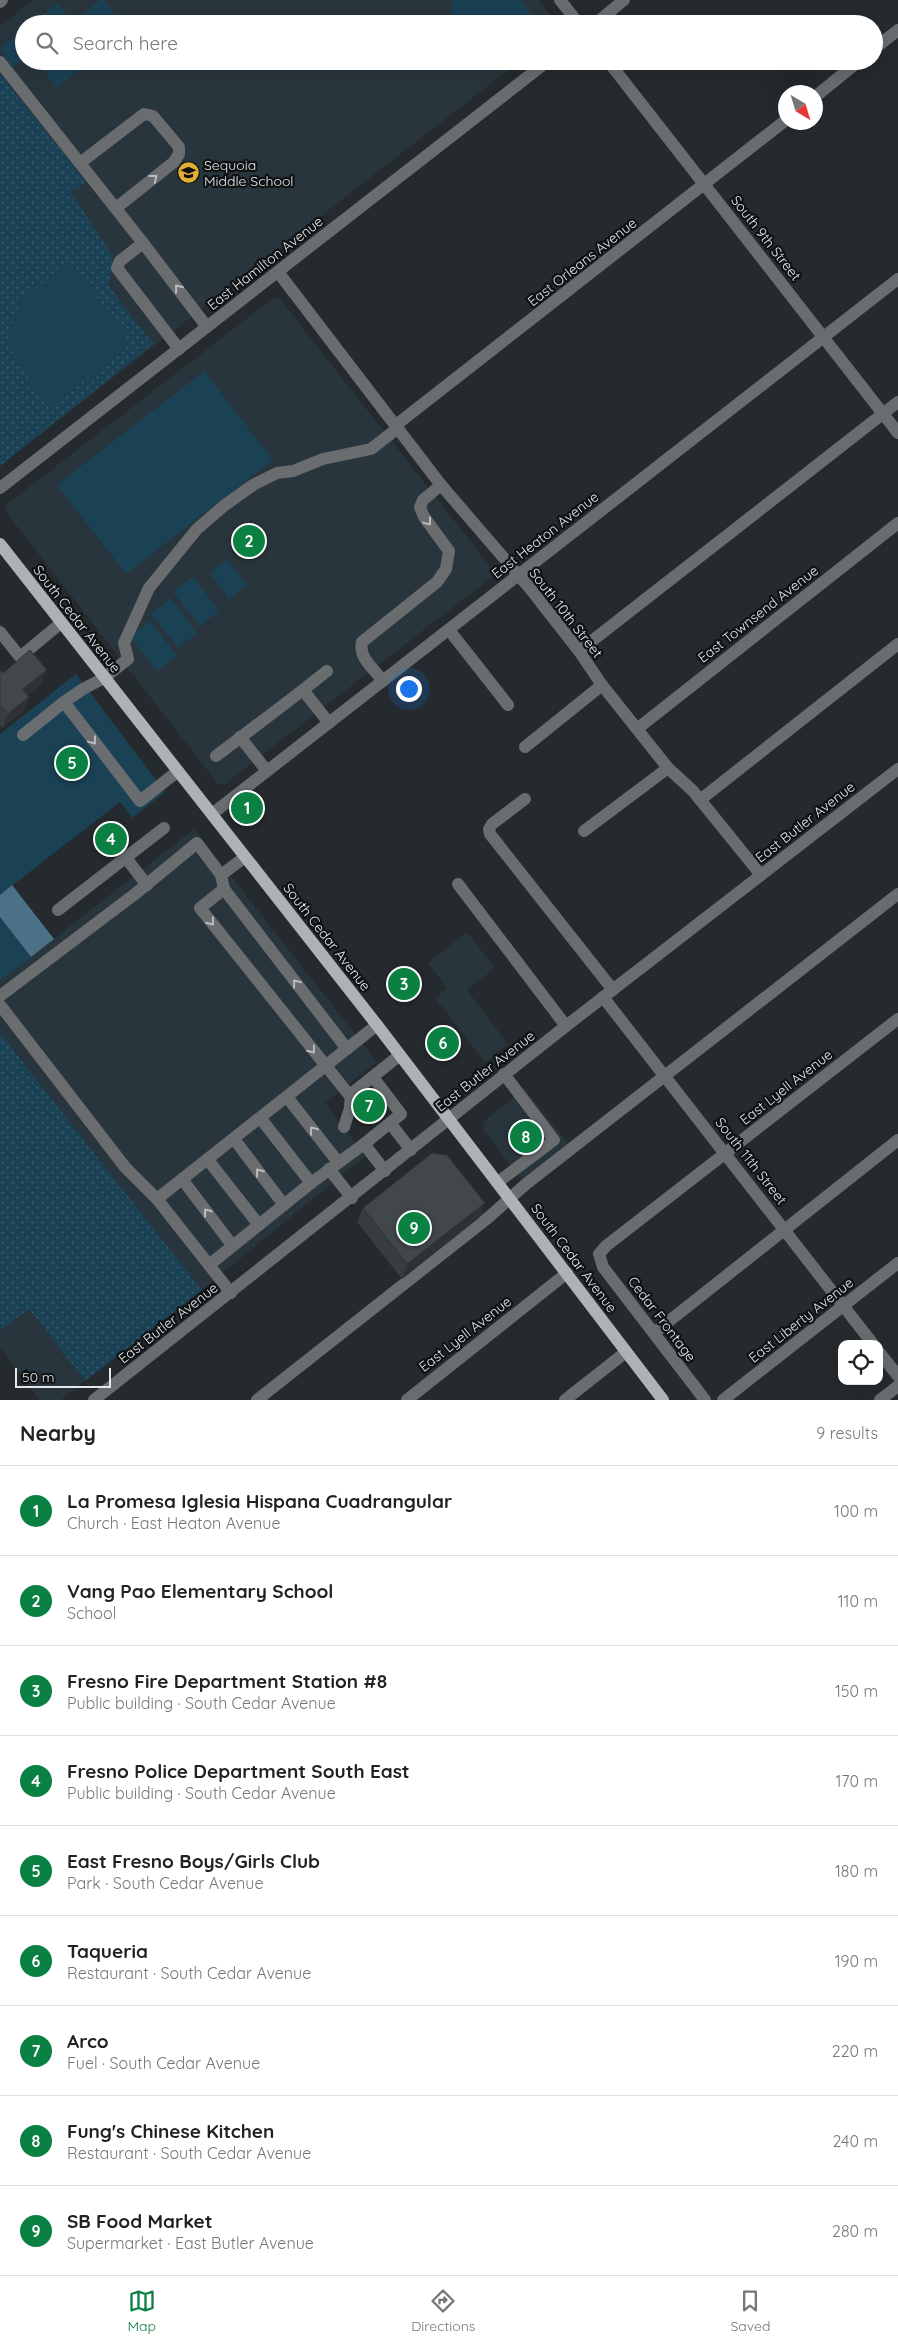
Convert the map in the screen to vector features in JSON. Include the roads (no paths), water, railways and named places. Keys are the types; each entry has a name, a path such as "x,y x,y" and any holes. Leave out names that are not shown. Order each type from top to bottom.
{"main road":[{"name":"South Cedar Avenue","path":"0,544 449,1118 662,1400"}],"street":[{"path":"560,0 572,15"},
{"path":"606,15 624,0"},
{"path":"883,42 898,30"},
{"path":"0,62 116,208 207,327"},
{"name":"East Hamilton Avenue","path":"0,488 536,70"},
{"name":"South 9th Street","path":"615,70 706,184 898,433"},
{"path":"823,90 848,70"},
{"path":"80,163 144,114 154,116 178,147 179,154 174,162 116,208"},
{"name":"East Orleans Avenue","path":"104,678 128,659 124,643 149,588 197,529 224,505 253,485 277,473 293,471 323,459 371,449 778,126"},
{"path":"143,243 120,262 117,268 179,349"},
{"name":"South 10th Street","path":"278,272 441,485 518,575 668,768 700,800 760,875"},
{"name":"East Heaton Avenue","path":"212,814 898,279"},
{"path":"578,651 898,402"},
{"path":"383,681 363,655 362,642 437,582 446,570 449,551 424,517 420,507 423,500 441,485"},
{"name":"East Townsend Avenue","path":"637,729 898,523"},
{"path":"0,632 20,657 61,623"},
{"path":"449,630 508,705"},
{"path":"700,800 898,644"},
{"path":"216,756 328,671"},
{"path":"23,735 64,702 104,678"},
{"path":"525,747 602,685"},
{"path":"303,690 329,723"},
{"path":"64,702 140,801 178,772"},
{"path":"240,737 267,771"},
{"path":"584,831 668,768"},
{"name":"East Butler Avenue","path":"94,1400 352,1198 504,1074 898,768"},
{"name":"South 11th Street","path":"525,799 492,824 489,829 490,834 608,994 665,1076 870,1340"},
{"path":"58,910 164,828"},
{"path":"0,996 147,885 197,843 221,875 224,889 347,1049"},
{"path":"221,875 244,857"},
{"path":"126,858 147,885"},
{"path":"458,884 566,1026"},
{"path":"224,889 200,908 350,1096 350,1108 344,1127"},
{"path":"257,1400 510,1198 898,894"},
{"path":"0,1005 125,1167 157,1199 231,1293"},
{"name":"East Lyell Avenue","path":"599,1254 606,1246 898,1019"},
{"path":"157,1199 377,1025"},
{"path":"350,1096 400,1055"},
{"path":"498,1182 554,1140 504,1074"},
{"path":"208,1265 311,1182 364,1144 401,1114 373,1077"},
{"path":"287,1097 334,1165 352,1198"},
{"path":"261,1118 311,1182"},
{"path":"390,1123 411,1150"},
{"path":"234,1140 284,1204"},
{"path":"654,1333 898,1140"},
{"path":"364,1144 385,1171"},
{"path":"208,1160 258,1225"},
{"path":"182,1180 232,1245"},
{"name":"Cedar Frontage","path":"599,1254 603,1267 705,1400"},
{"name":"East Liberty Avenue","path":"723,1400 898,1263"},
{"name":"East Lyell Avenue","path":"407,1400 566,1273"},
{"path":"565,1400 626,1352"},
{"path":"883,1357 898,1376"},
{"path":"880,1400 898,1386"}],"place":[{"name":"Sequoia Middle School","path":"188,173"},
{"name":"Vang Pao Elementary School","path":"249,541"},
{"name":"East Fresno Boys/Girls Club","path":"72,763"},
{"name":"La Promesa Iglesia Hispana Cuadrangular","path":"247,808"},
{"name":"Fresno Police Department South East","path":"111,839"},
{"name":"Fresno Fire Department Station #8","path":"404,984"},
{"name":"Taqueria","path":"443,1043"},
{"name":"Arco","path":"369,1106"},
{"name":"Fung's Chinese Kitchen","path":"526,1137"},
{"name":"SB Food Market","path":"414,1228"}]}
